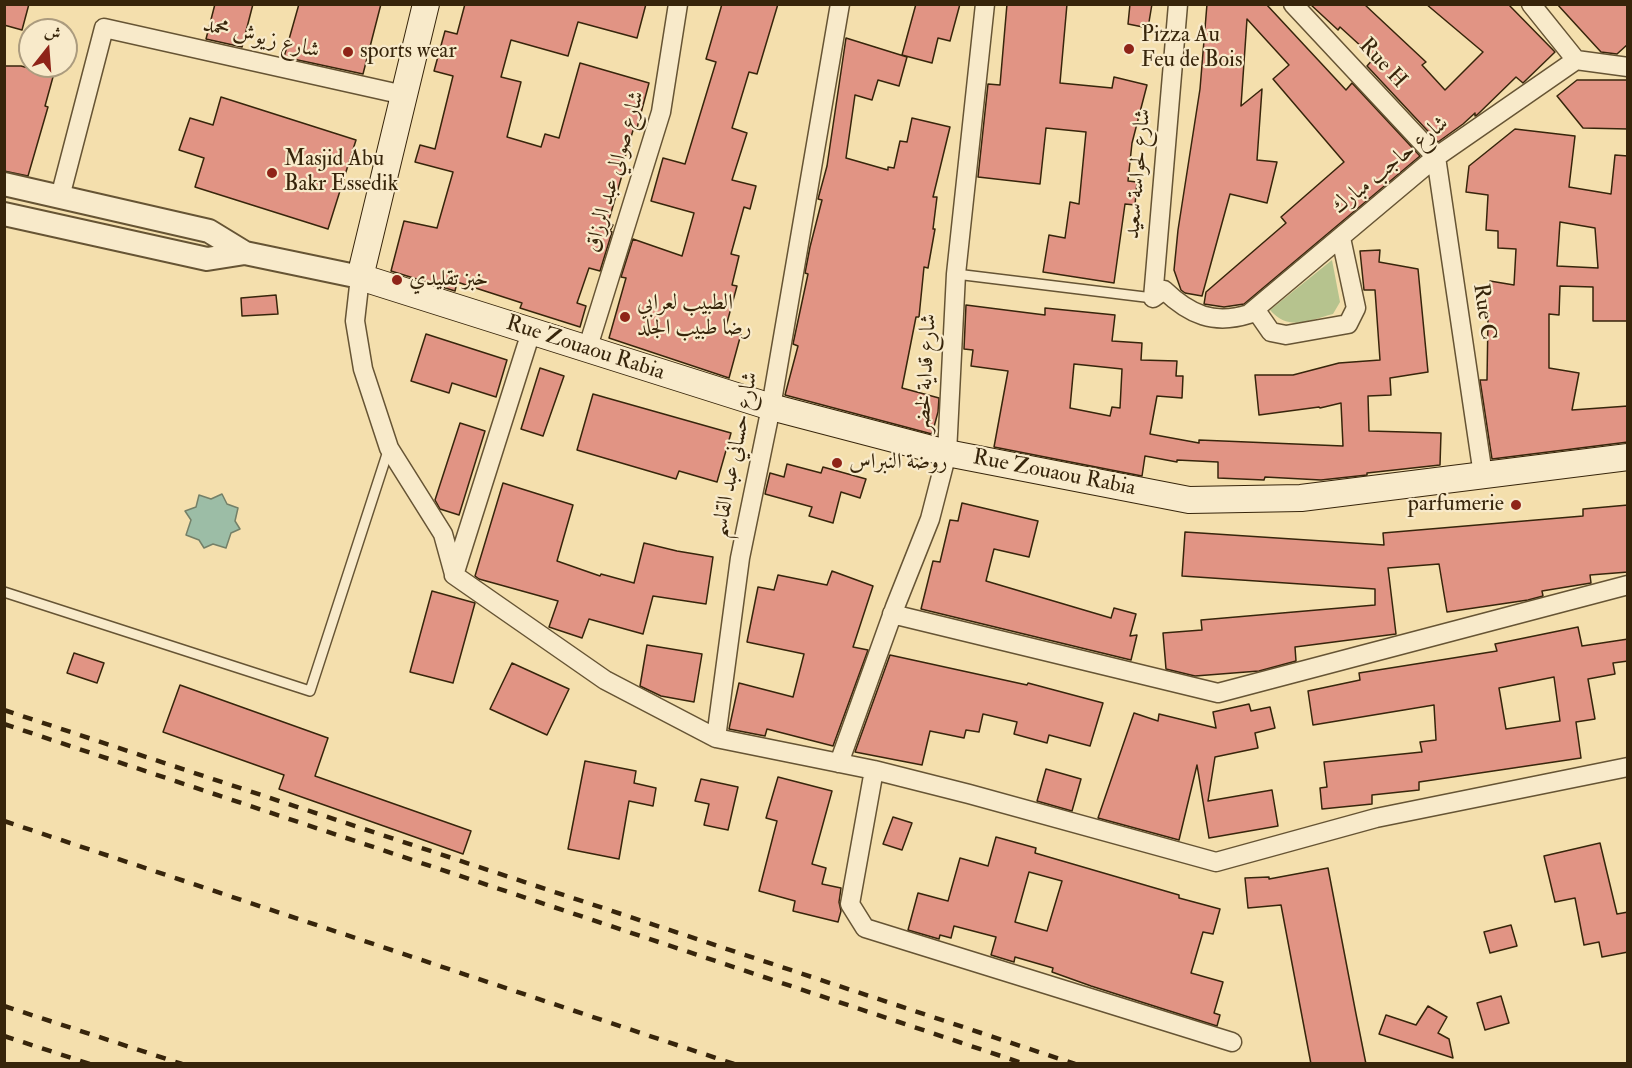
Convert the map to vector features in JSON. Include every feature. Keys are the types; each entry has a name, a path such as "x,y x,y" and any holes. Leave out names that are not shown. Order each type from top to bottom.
{"main road":[{"path":"360,277 426,4"},
{"name":"Rue Zouaou Rabia","path":"360,277 771,407 947,453 1189,500 1301,498 1628,457"}],"street":[{"name":"شارع صوالي عبد الرزاق","path":"587,350 661,112 678,4"},
{"name":"شارع حساني عبد القاسم","path":"716,738 740,558 771,407 840,4"},
{"name":"شارع قداية لخضر","path":"838,763 892,614 930,519 947,453 956,274 985,4"},
{"name":"شارع لحواسة سعيد","path":"1153,298 1178,4"},
{"name":"Rue H","path":"1293,4 1436,156"},
{"path":"1531,4 1576,60 1628,67"},
{"name":"شارع زيوش محمد","path":"60,198 104,28 404,96"},
{"name":"شارع حاجب مبارك","path":"1153,298 1164,290 1173,299 1193,310 1221,320 1249,314 1436,156 1576,60"},
{"name":"Rue C","path":"1436,156 1483,475"},
{"path":"4,184 209,231 245,252 360,277 355,321 363,369 389,448 443,534 454,575 605,680 716,738 874,770 1216,862 1377,818 1628,767"},
{"path":"4,214 207,259 245,252"},
{"path":"1255,309 1271,332 1286,335 1348,324 1356,308 1341,238"},
{"path":"454,575 531,332"},
{"path":"892,614 1218,693 1628,585"},
{"path":"874,770 850,904 865,928 1232,1042"}],"lane":[{"path":"956,274 1153,298"},
{"path":"4,592 310,691 389,448"}],"shaded area":[{"path":"1332,260 1340,302 1333,314 1292,323 1277,317 1270,310"},
{"path":"222,494 227,504 238,508 235,521 240,529 231,533 226,548 213,544 204,548 199,540 186,535 191,520 185,511 196,507 199,495 211,499"}],"building":[{"path":"4,4 29,4 25,18 18,18 18,29 4,25"},
{"path":"215,4 253,4 242,47 206,39"},
{"path":"299,4 381,4 363,74 284,57"},
{"path":"465,4 646,4 637,38 578,22 568,56 511,40 501,77 521,82 507,137 541,147 545,134 559,138 580,63 649,83 637,128 634,127 623,164 625,165 608,223 613,225 610,231 612,232 600,271 589,268 577,303 586,306 580,327 520,308 522,303 457,282 455,291 391,271 404,221 437,228 453,172 415,162 420,145 435,149 453,76 434,71 445,31 457,34"},
{"path":"722,4 778,4 757,74 749,72 732,128 747,133 732,180 756,186 750,209 744,207 731,254 739,256 732,285 737,286 725,330 741,334 729,378 609,338 626,278 621,277 633,239 682,256 694,213 651,201 663,158 685,164 716,62 706,59"},
{"path":"916,4 960,4 950,41 938,38 932,63 902,55"},
{"path":"1007,4 1067,4 1060,83 1112,88 1114,77 1147,85 1132,143 1128,181 1137,182 1135,205 1125,204 1114,283 1043,272 1049,235 1065,238 1070,202 1079,204 1086,132 1046,128 1040,184 978,177 988,84 1000,85"},
{"path":"1130,4 1152,4 1148,28 1128,24"},
{"path":"1207,4 1266,4 1346,90 1352,83 1420,156 1244,304 1224,307 1204,304 1206,292 1286,223 1281,217 1344,162 1273,79 1289,65 1247,19 1241,106 1262,89 1257,160 1277,162 1267,203 1230,194 1202,296 1181,290 1174,270 1200,89"},
{"path":"1310,4 1364,4 1426,62 1422,65 1445,90 1483,52 1426,4 1508,4 1555,52 1523,83 1516,77 1477,115 1475,116 1475,113 1438,142 1367,66 1374,58 1340,27 1338,30"},
{"path":"1557,4 1628,4 1628,44 1617,54 1601,52"},
{"path":"846,38 907,57 899,86 878,80 872,100 855,95 846,158 888,170 888,167 894,168 900,141 907,142 912,118 950,127 933,197 937,197 933,229 935,229 928,268 924,267 919,317 916,317 902,388 939,398 932,434 785,395 798,346 793,344 808,274 805,273 810,247 822,200 818,199 827,166"},
{"path":"4,66 18,66 18,78 53,78 45,106 48,107 28,176 4,171"},
{"path":"1577,80 1628,80 1628,129 1583,128 1557,96"},
{"name":"Masjid Abu Bakr Essedik","path":"221,97 356,140 328,229 195,187 204,158 179,150 190,118 213,125"},
{"path":"1515,129 1575,136 1569,187 1611,194 1615,155 1628,156 1628,321 1593,321 1593,287 1560,286 1559,315 1549,314 1549,368 1579,373 1572,410 1628,406 1628,442 1492,459 1480,380 1487,380 1488,318 1483,317 1490,281 1514,285 1516,249 1498,248 1498,231 1486,230 1488,195 1466,192 1469,166","holes":["1560,222 1595,228 1598,268 1557,266"]},
{"path":"1380,250 1379,262 1418,269 1428,372 1390,378 1391,395 1368,396 1369,431 1441,433 1440,465 1321,480 1265,477 1264,480 1218,478 1218,462 1177,460 1177,462 1145,456 1142,476 994,447 1008,371 971,366 973,350 964,349 966,305 1045,315 1045,308 1115,315 1112,341 1142,343 1141,360 1177,361 1176,376 1183,376 1182,398 1157,396 1150,434 1199,443 1199,440 1343,446 1341,403 1320,408 1259,415 1255,375 1293,375 1339,363 1380,360 1375,290 1364,290 1360,251","holes":["1074,364 1122,369 1120,408 1112,407 1110,416 1070,408"]},
{"path":"276,295 278,314 242,316 241,298"},
{"path":"426,334 507,360 496,397 452,383 449,393 411,381"},
{"path":"540,368 564,376 543,436 521,429"},
{"path":"593,394 731,433 717,482 679,471 676,479 577,450"},
{"path":"460,423 485,431 459,515 440,509 435,500"},
{"path":"787,464 821,473 823,467 866,479 860,498 841,492 833,523 809,516 812,507 765,494 770,473 784,477"},
{"path":"503,483 573,505 557,561 600,576 601,574 634,583 644,543 713,557 706,604 653,596 643,634 589,619 582,638 549,627 558,601 475,576"},
{"path":"962,503 1038,521 1029,557 994,549 986,581 1111,618 1114,608 1136,614 1130,636 1137,635 1131,660 921,609 933,561 940,562 950,520 958,521"},
{"path":"1628,505 1628,572 1590,575 1591,583 1542,591 1543,596 1528,600 1447,612 1439,564 1388,568 1396,634 1295,647 1296,661 1259,671 1195,676 1166,669 1163,633 1202,630 1201,620 1375,605 1375,589 1182,576 1185,532 1384,545 1383,533 1583,516 1583,509"},
{"path":"832,571 873,586 853,647 868,650 833,746 767,729 765,736 729,729 739,683 793,697 804,654 747,642 758,587 774,590 778,575 827,585"},
{"path":"432,591 475,603 453,683 410,672"},
{"path":"1578,627 1582,646 1628,639 1628,661 1613,663 1615,674 1588,679 1595,719 1576,722 1581,758 1419,782 1419,790 1372,795 1372,804 1322,809 1320,788 1327,787 1324,762 1422,752 1420,742 1436,740 1434,705 1313,725 1308,691 1360,680 1359,673 1497,651 1495,644","holes":["1554,677 1560,721 1506,729 1499,688"]},
{"path":"647,645 702,654 694,702 661,696 640,686"},
{"path":"74,653 104,663 97,683 67,673"},
{"path":"890,655 1027,685 1028,683 1103,703 1090,746 1049,735 1047,743 1014,734 1017,722 983,714 979,732 966,730 964,738 930,731 922,765 855,752"},
{"path":"512,663 569,689 547,735 490,709"},
{"path":"180,685 328,738 315,776 471,831 463,854 279,789 284,775 163,732"},
{"path":"1249,704 1251,711 1270,707 1275,728 1255,733 1258,748 1215,757 1208,801 1272,790 1278,826 1209,838 1197,765 1179,840 1098,818 1134,713 1158,721 1159,714 1216,728 1213,712"},
{"path":"585,761 636,771 634,783 656,788 653,806 629,801 619,859 568,849"},
{"path":"1046,769 1081,779 1072,811 1037,801"},
{"path":"778,777 832,791 812,864 826,868 822,884 841,888 839,902 841,911 838,922 793,911 795,901 759,891 777,821 766,818"},
{"path":"701,779 738,787 728,830 704,825 709,804 695,801"},
{"path":"893,817 912,823 902,850 883,844"},
{"path":"996,837 1036,848 1035,853 1220,909 1213,934 1203,932 1191,973 1223,982 1214,1013 1220,1015 1217,1026 1091,986 1052,972 1053,968 1015,957 1014,962 991,955 996,937 954,926 951,938 940,935 939,939 908,930 918,893 948,901 960,858 988,866","holes":["1029,872 1062,881 1047,931 1015,922"]},
{"path":"1600,843 1617,914 1628,912 1628,952 1602,957 1599,942 1584,945 1575,898 1555,902 1544,856"},
{"path":"1328,868 1366,1064 1311,1064 1281,905 1248,908 1245,878 1269,877 1269,879"},
{"path":"1511,925 1517,946 1490,953 1484,932"},
{"path":"1501,996 1509,1023 1485,1030 1477,1003"},
{"path":"1428,1006 1447,1017 1438,1033 1449,1039 1453,1058 1379,1034 1386,1015 1416,1025"}],"railway":[{"path":"4,710 1075,1064"},
{"path":"4,724 1025,1064"},
{"path":"4,821 734,1064"},
{"path":"4,1006 182,1064"},
{"path":"4,1036 90,1064"}],"place":[{"name":"Pizza Au Feu de Bois","path":"1129,49"},
{"name":"sports wear","path":"348,52"},
{"name":"Masjid Abu Bakr Essedik","path":"272,173"},
{"name":"خبز تقليدي","path":"397,280"},
{"name":"الطبيب لعرابي رضا طبيب الجلد","path":"625,317"},
{"name":"روضة النبراس","path":"837,463"},
{"name":"parfumerie","path":"1516,505"}]}
